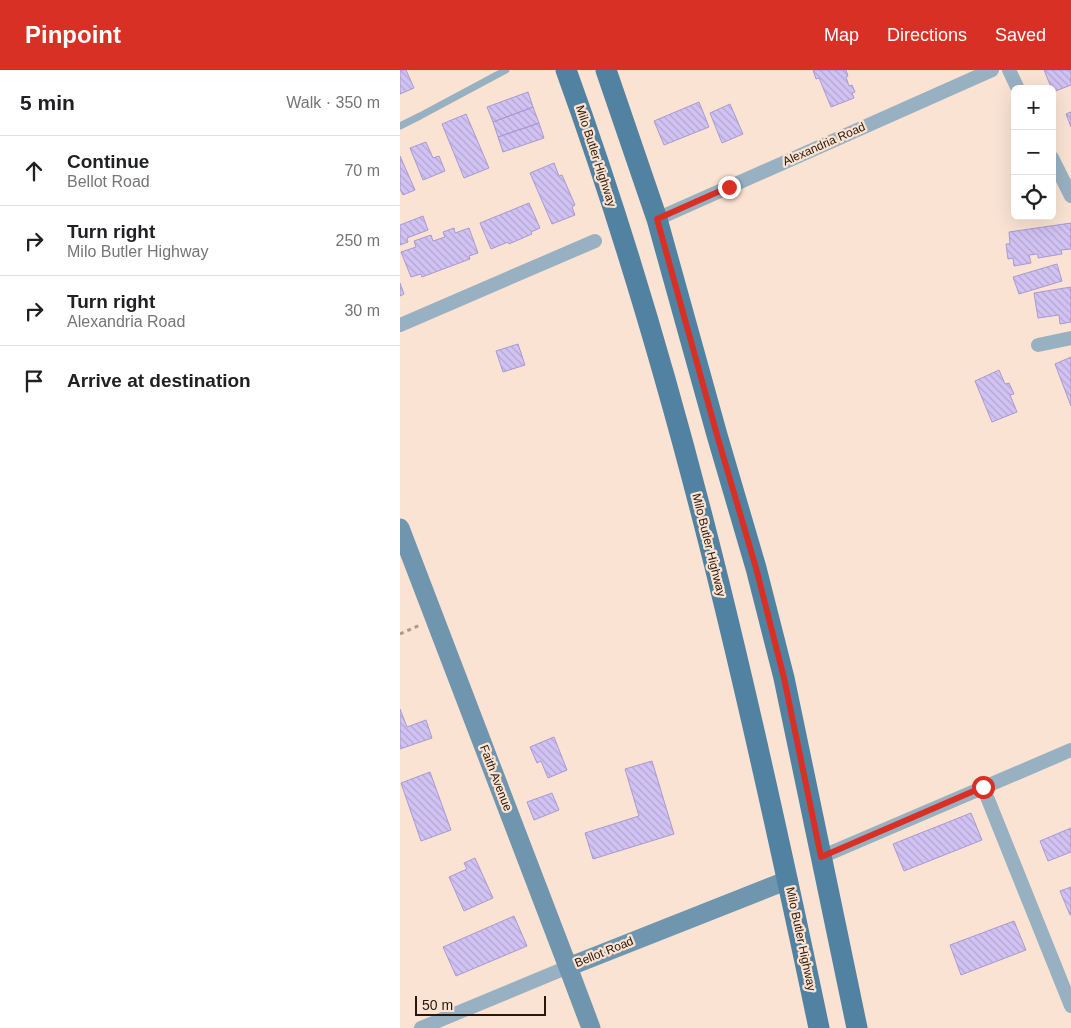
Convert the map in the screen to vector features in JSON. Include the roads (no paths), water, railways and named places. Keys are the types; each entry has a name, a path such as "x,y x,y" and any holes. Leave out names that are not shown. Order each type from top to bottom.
{"main road":[{"name":"Milo Butler Highway","path":"566,70 596,153 686,451 730,626 788,880 819,1028"},
{"path":"606,70 657,219 756,568 784,678 857,1028"}],"street":[{"name":"Alexandria Road","path":"657,219 992,70"},
{"path":"1008,70 1016,85"},
{"path":"1056,166 1071,196"},
{"path":"400,325 595,241"},
{"path":"1038,345 1071,338"},
{"name":"Faith Avenue","path":"400,528 590,1028"},
{"path":"821,857 1071,750"},
{"path":"983,787 1071,1006"},
{"name":"Bellot Road","path":"421,1028 568,967 788,880"}],"lane":[{"path":"400,126 506,70"}]}
